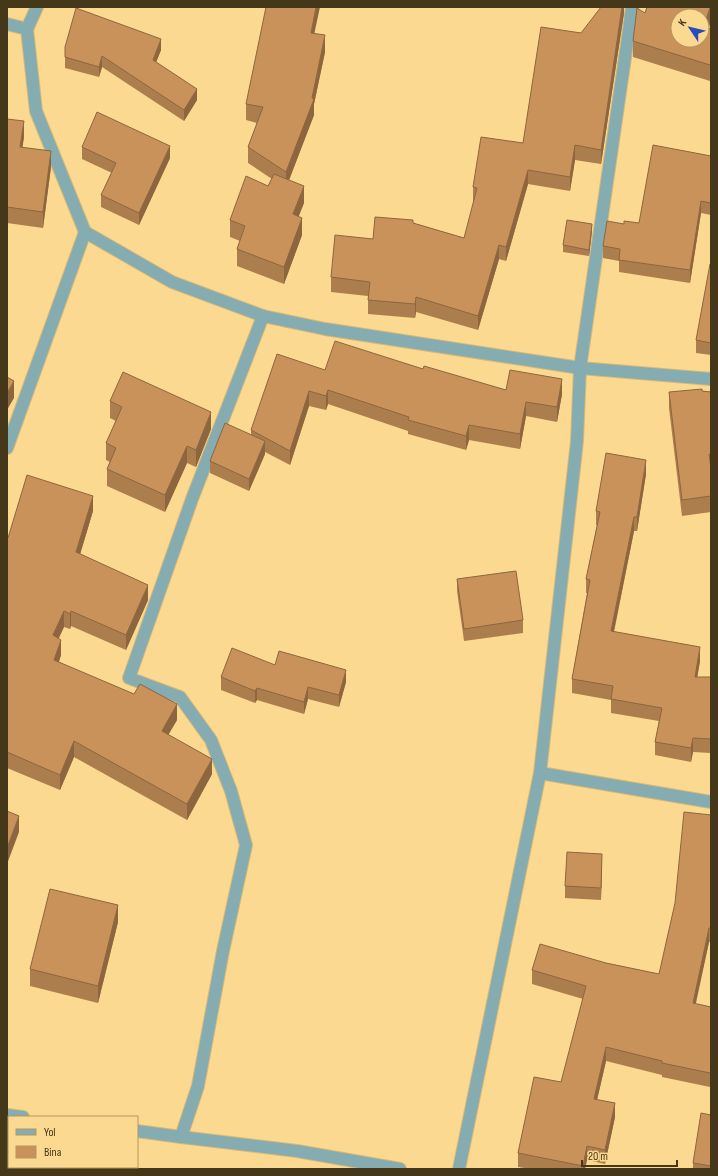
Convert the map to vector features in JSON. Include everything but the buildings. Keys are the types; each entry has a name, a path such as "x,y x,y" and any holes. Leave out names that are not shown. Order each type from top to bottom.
{"street":[{"path":"37,7 27,29 36,111 86,232 172,282 262,316 325,329 580,368 711,379"},
{"path":"459,1169 540,773 577,441 580,368 632,7"},
{"path":"7,24 27,29"},
{"path":"7,448 86,232"},
{"path":"182,1137 198,1086 222,959 246,845 231,791 211,740 180,697 129,678 192,499 262,316"},
{"path":"540,773 711,802"},
{"path":"138,1131 297,1151 400,1169"}]}
